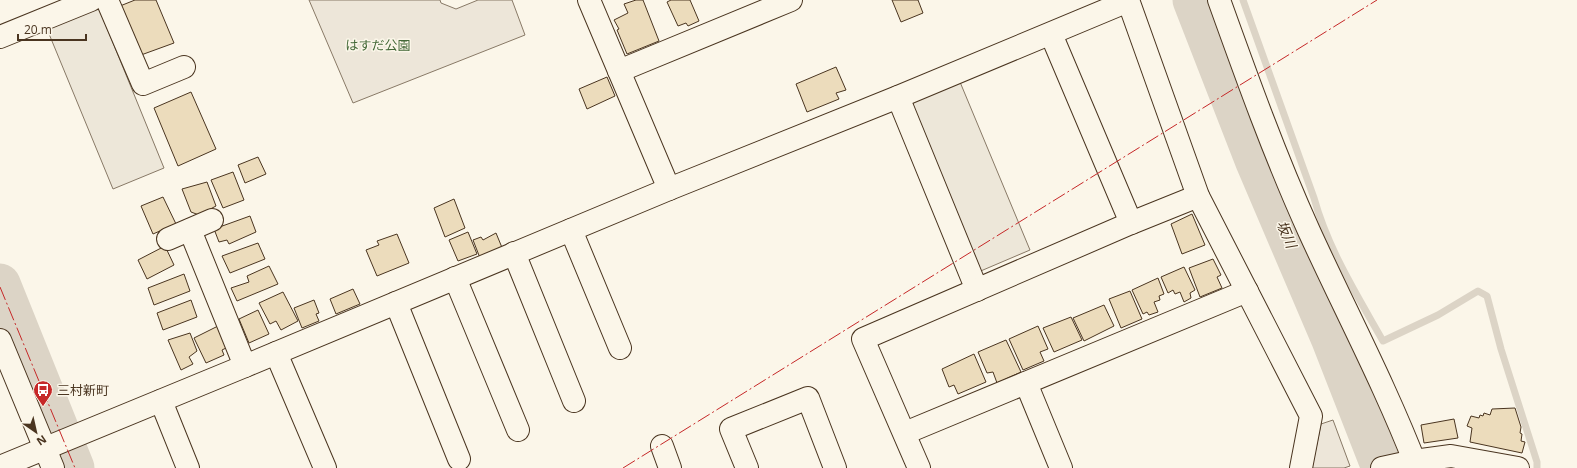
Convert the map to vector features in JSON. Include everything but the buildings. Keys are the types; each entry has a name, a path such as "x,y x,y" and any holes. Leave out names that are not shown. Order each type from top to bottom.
{"street":[{"path":"0,37 91,0"},
{"path":"107,0 143,84 184,67"},
{"path":"589,0 669,188"},
{"path":"619,71 790,0"},
{"path":"1219,0 1275,151 1362,341 1413,464"},
{"path":"0,467 55,450 161,401 669,188 898,98 1128,1 1198,196 1311,416 1301,468"},
{"path":"1051,34 1132,223"},
{"path":"898,98 976,290"},
{"path":"919,468 863,339 1198,196"},
{"path":"168,239 212,220"},
{"path":"190,230 245,366"},
{"path":"571,230 620,348"},
{"path":"514,253 574,401"},
{"path":"455,278 518,430"},
{"path":"904,433 1247,291"},
{"path":"396,303 459,458"},
{"path":"0,340 55,450"},
{"path":"276,353 325,468"},
{"path":"1026,383 1061,468"},
{"path":"747,468 731,429 808,398 835,468"},
{"path":"161,401 188,468"},
{"path":"662,446 670,468"},
{"path":"1382,468 1413,464 1451,456 1518,468"}],"green space":[{"name":"はすだ公園","path":"309,0 440,0 441,3 456,9 478,0 512,0 525,35 353,103"},
{"path":"1333,420 1350,466 1344,468 1312,468 1321,424"}],"shaded area":[{"path":"98,6 164,168 113,189 47,29"},
{"path":"960,82 1030,250 976,273 910,109 915,100"}],"waterway":[{"name":"坂川","path":"1193,0 1256,162 1332,340 1382,468"},
{"path":"1243,0 1327,235 1353,289 1383,341 1438,315 1478,291 1487,296 1501,349 1537,462 1537,468"},
{"path":"0,284 74,468"}],"power":[{"path":"623,468 1377,0"},
{"path":"0,287 75,468"}],"place":[{"name":"三村新町","path":"43,407"}]}
